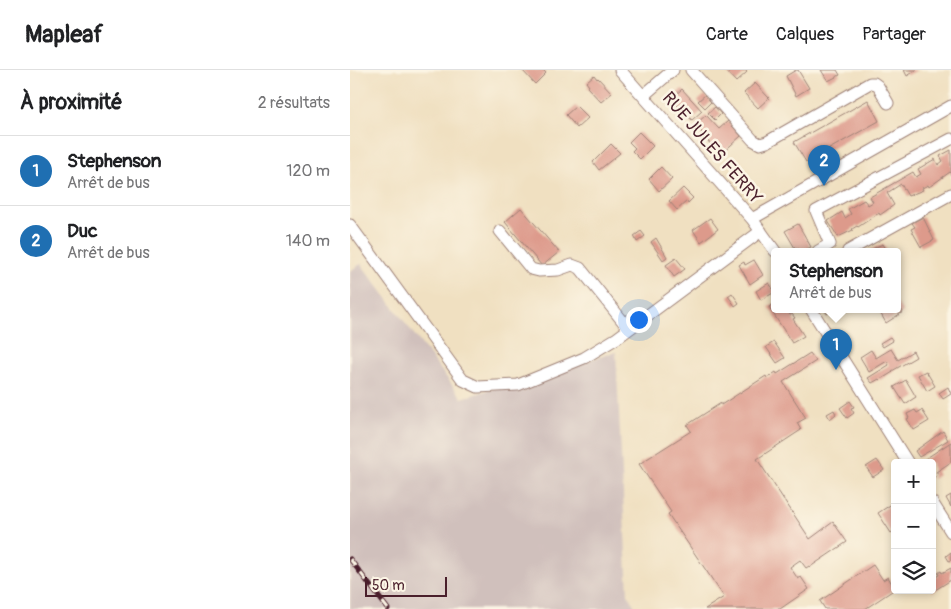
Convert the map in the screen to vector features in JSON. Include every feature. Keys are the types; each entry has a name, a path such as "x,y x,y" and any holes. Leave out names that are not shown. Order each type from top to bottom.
{"street":[{"name":"RUE JULES FERRY","path":"620,70 752,219 773,248"},
{"path":"644,96 673,70"},
{"path":"691,70 753,140 760,144 767,142 870,83 878,86 888,103"},
{"path":"752,219 951,106"},
{"path":"823,248 830,244 816,211 951,140"},
{"path":"853,248 951,194"},
{"path":"352,234 463,380 478,387 518,385 584,358 617,338 761,231"},
{"path":"500,232 531,269 540,271 558,270 572,265 580,268 628,329"},
{"path":"814,313 905,459"},
{"path":"933,504 951,532"}],"shaded area":[{"path":"361,264 462,398 616,352 628,594 636,609 350,609 350,271"}],"building":[{"path":"522,70 543,70 546,73 535,84"},
{"path":"725,70 745,70 747,72 736,82"},
{"path":"798,70 809,88 796,96 786,76"},
{"path":"821,70 837,70 840,75 828,81"},
{"path":"904,70 917,70 907,76"},
{"path":"594,75 612,93 601,102 587,87 589,86 586,82"},
{"path":"755,83 769,98 758,108 744,93"},
{"path":"682,89 702,111 692,120 677,107 678,105 672,98"},
{"path":"705,95 711,102 705,108 698,101"},
{"path":"868,100 879,121 806,162 794,142"},
{"path":"576,106 588,118 577,128 566,115"},
{"path":"715,107 721,114 715,120 708,113"},
{"path":"706,115 719,129 728,121 741,136 720,155 701,133 696,124"},
{"path":"639,132 653,146 640,159 632,151 635,148 629,142"},
{"path":"611,144 620,153 599,170 593,162"},
{"path":"951,150 951,175 950,172 929,187 928,185 922,188 923,190 908,196 901,184 887,193 894,205 880,215 879,213 853,230 838,237 828,221 842,212 845,218 851,214 848,209 864,200 868,205 873,202 870,197 913,172 916,177 921,174 918,169 935,159 938,165 943,161 940,156"},
{"path":"661,167 672,179 659,191 649,179"},
{"path":"683,188 693,198 677,210 669,201"},
{"path":"521,208 559,252 542,266 505,222"},
{"path":"923,217 934,240 921,247 911,229 915,227 912,223"},
{"path":"710,218 718,229 701,242 693,230"},
{"path":"798,224 811,247 795,248 785,231"},
{"path":"641,231 645,236 637,242 634,236"},
{"path":"656,238 667,257 663,260 651,242"},
{"path":"883,244 885,248 874,248"},
{"path":"676,258 685,269 674,277 666,265"},
{"path":"754,260 763,275 750,284 739,265 744,262 745,265"},
{"path":"769,283 771,286 771,294 761,300 756,291"},
{"path":"732,293 739,303 735,306 728,296"},
{"path":"901,309 903,312 886,323 880,313 901,313"},
{"path":"773,313 789,313 795,318 793,319 804,336 792,343"},
{"path":"890,337 893,341 883,347 880,343"},
{"path":"774,342 785,358 777,363 766,347"},
{"path":"891,349 898,360 913,351 916,357 872,383 868,378 889,365 887,361 869,372 860,357 871,350 876,358"},
{"path":"810,353 816,361 783,382 806,418 797,423 801,430 757,459 810,539 833,522 847,542 810,567 806,568 800,560 790,567 798,579 801,577 809,589 780,609 705,609 724,597 668,514 671,512 639,464 691,431 687,425 766,376 767,378 776,372 777,374"},
{"path":"926,371 935,386 927,391 918,375"},
{"path":"906,380 916,397 905,404 894,387"},
{"path":"948,387 951,394 943,399 939,393"},
{"path":"850,401 854,407 851,408 854,413 847,418 840,408"},
{"path":"834,410 836,414 830,419 827,414"},
{"path":"915,410 917,413 922,410 929,421 914,430 907,419 909,418 907,414"},
{"path":"943,431 948,440 919,457 915,451"},
{"path":"951,442 951,462 936,472 936,459 925,459"},
{"path":"877,460 884,470 873,477 866,467"},
{"path":"951,495 951,507 946,498"},
{"path":"891,505 891,533 878,513"},
{"path":"951,552 951,560 949,561 946,556"},
{"path":"873,565 883,580 888,577 891,582 891,592 865,609 825,609 820,601"},
{"path":"951,568 951,580 936,589 936,577 941,571 942,573"}],"railway":[{"path":"350,559 388,609"}],"place":[{"name":"Duc","path":"824,186"},
{"name":"Stephenson","path":"836,370"}]}
